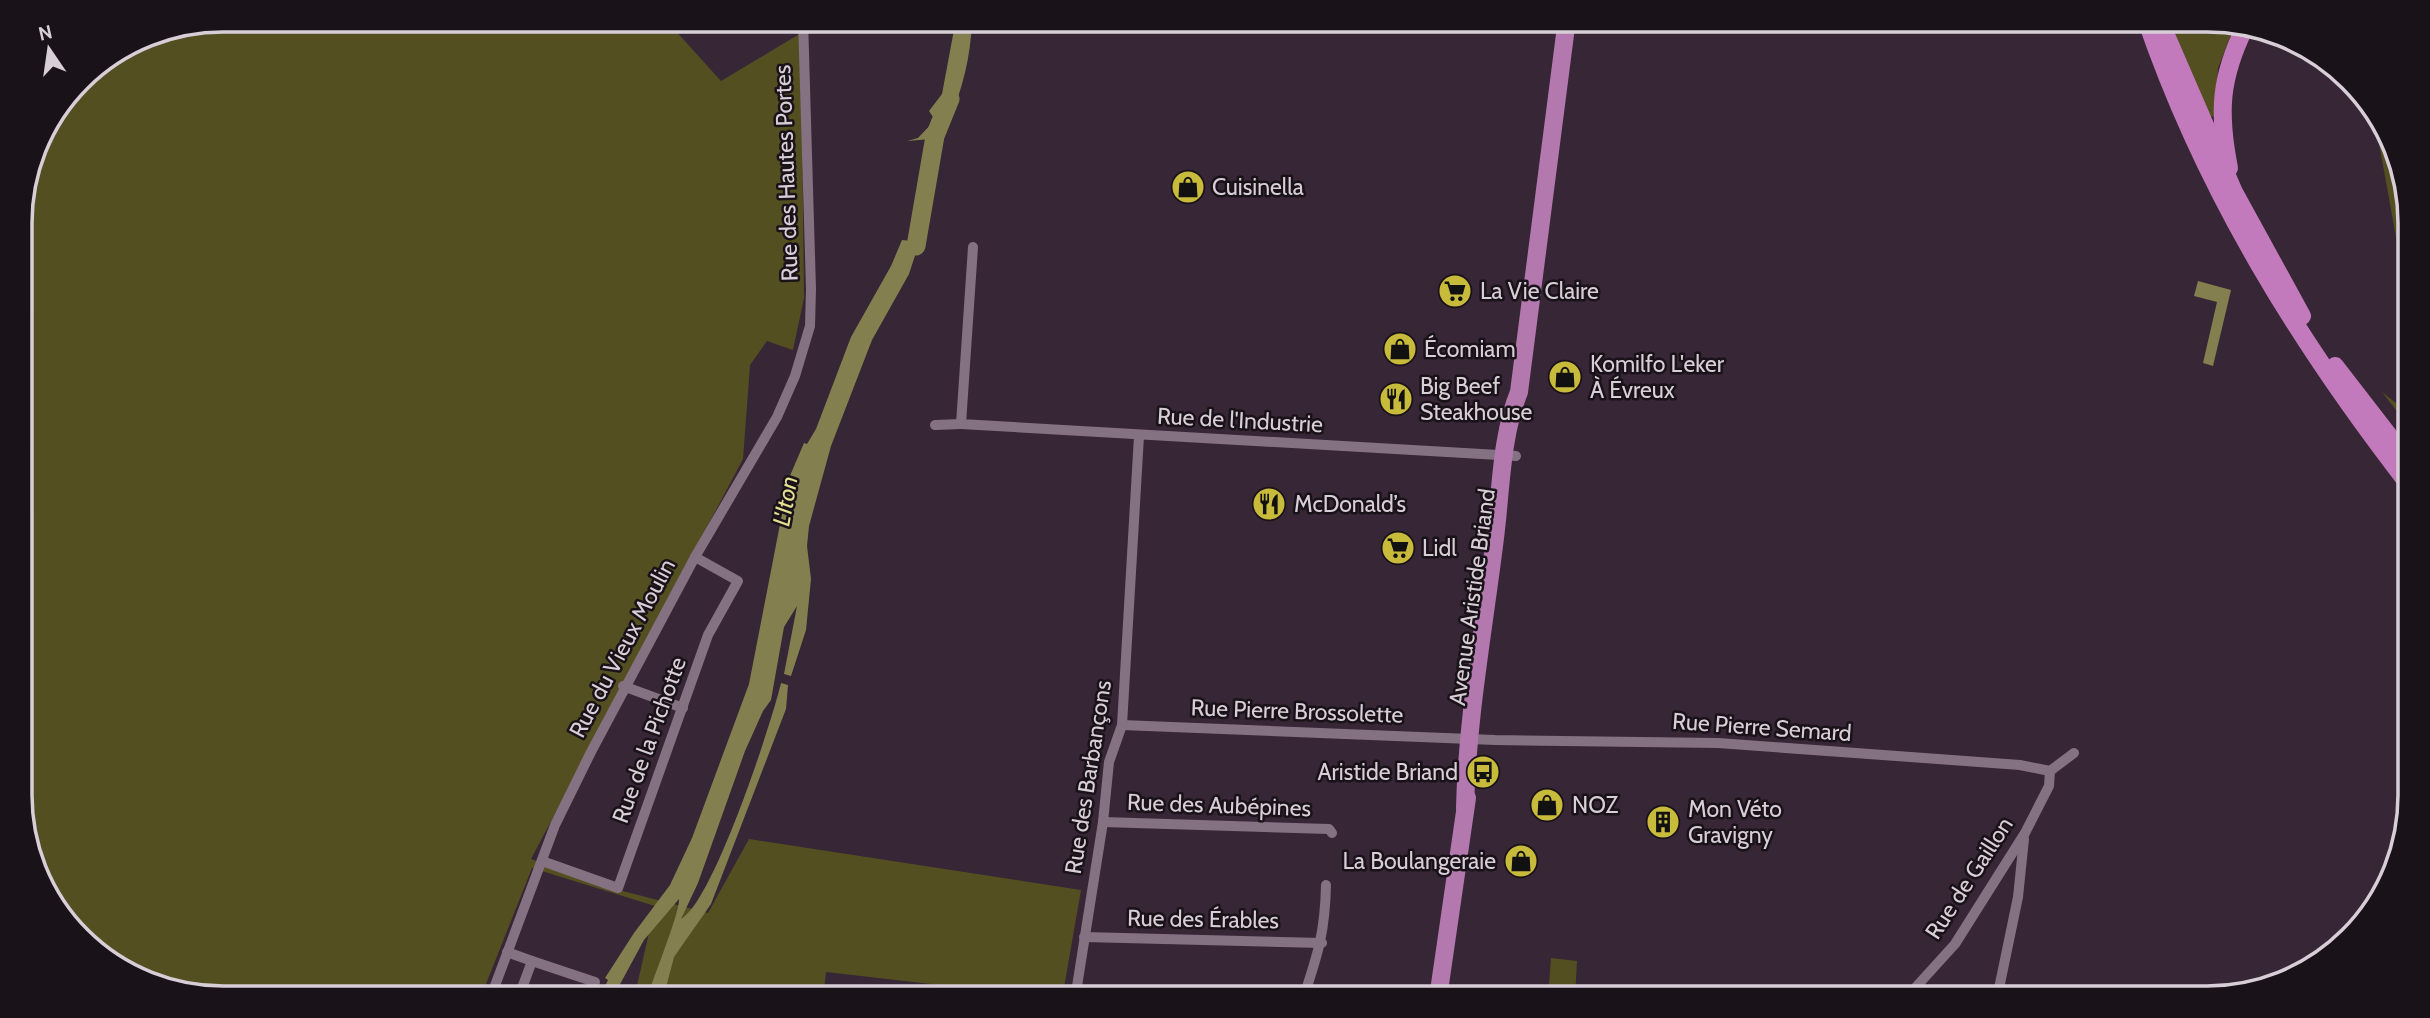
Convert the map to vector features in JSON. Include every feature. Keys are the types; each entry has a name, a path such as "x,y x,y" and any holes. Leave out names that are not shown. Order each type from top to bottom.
{"highway":[{"path":"2151,32 2195,142 2251,253 2308,347 2398,470"},
{"path":"2165,32 2234,192 2261,247 2312,332 2398,447"},
{"path":"2234,192 2222,132 2222,90 2232,54 2241,34"}],"main road":[{"name":"Avenue Aristide Briand","path":"1440,986 1511,456 1512,408 1519,392 1565,32"}],"street":[{"name":"Rue des Hautes Portes","path":"803,32 810,326"},
{"path":"961,424 973,247"},
{"name":"Rue du Vieux Moulin","path":"495,986 555,825 623,686 776,417 796,376 810,326"},
{"name":"Rue de l'Industrie","path":"935,425 961,424 1511,456"},
{"name":"Rue des Barbançons","path":"1077,986 1103,822 1109,762 1122,724 1139,436"},
{"name":"Rue de la Pichotte","path":"541,861 618,888 708,635 738,581 695,557"},
{"path":"623,686 683,708"},
{"name":"Rue Pierre Brossolette","path":"1122,724 1474,738"},
{"name":"Rue Pierre Semard","path":"1474,738 1718,743 2020,765 2050,771"},
{"path":"2050,771 2074,753"},
{"name":"Rue de Gaillon","path":"1917,986 1955,944 2025,833 2049,786 2050,771"},
{"name":"Rue des Aubépines","path":"1103,822 1329,829 1332,833"},
{"path":"1999,986 2018,897 2025,833"},
{"path":"1307,986 1322,943 1326,885"},
{"name":"Rue des Érables","path":"1084,937 1322,943"},
{"path":"507,952 595,982"},
{"path":"523,986 532,961"}],"shaded area":[{"path":"677,32 721,81 801,33 804,298 793,350 767,341 750,365 743,459 531,859 611,888 708,913 749,839 1081,890 1064,986 948,986 826,972 824,986 637,986 655,906 532,868 485,986 210,986 161,976 127,961 87,931 57,891 38,845 32,796 32,210 38,173 57,127 87,87 116,64 149,46 198,33"},
{"path":"2174,32 2232,33 2218,68 2216,117 2205,115"},
{"path":"2378,137 2392,173 2397,198 2398,248"},
{"path":"2382,392 2398,405 2398,413"},
{"path":"1551,958 1577,961 1576,986 1549,986"}],"water":[{"path":"954,32 971,32 968,60 948,125 938,124 943,138 907,141 918,138 935,120 929,111 942,94"},
{"path":"917,221 926,222 909,274 872,340 831,446 809,526 807,546 811,579 806,630 791,676 784,674 797,606 784,627 771,700 763,711 745,751 698,883 681,919 694,906 709,881 753,772 781,683 788,685 786,709 711,904 674,957 666,986 651,986 679,899 644,940 619,986 605,986 608,980 605,978 670,885 692,838 749,684 789,478 804,443 807,444 816,429 851,337 891,266 902,240 912,241"},
{"path":"2198,281 2231,290 2213,366 2203,363 2217,302 2194,296"}],"waterway":[{"name":"L'Iton","path":"916,246 935,136 950,99"}],"place":[{"name":"Cuisinella","path":"1188,187"},
{"name":"La Vie Claire","path":"1455,291"},
{"name":"Écomiam","path":"1400,349"},
{"name":"Komilfo L'eker À Évreux","path":"1565,377"},
{"name":"Big Beef Steakhouse","path":"1396,399"},
{"name":"McDonald’s","path":"1269,504"},
{"name":"Lidl","path":"1398,548"},
{"name":"Aristide Briand","path":"1483,772"},
{"name":"NOZ","path":"1547,805"},
{"name":"Mon Véto Gravigny","path":"1663,822"},
{"name":"La Boulangeraie","path":"1521,861"}]}
